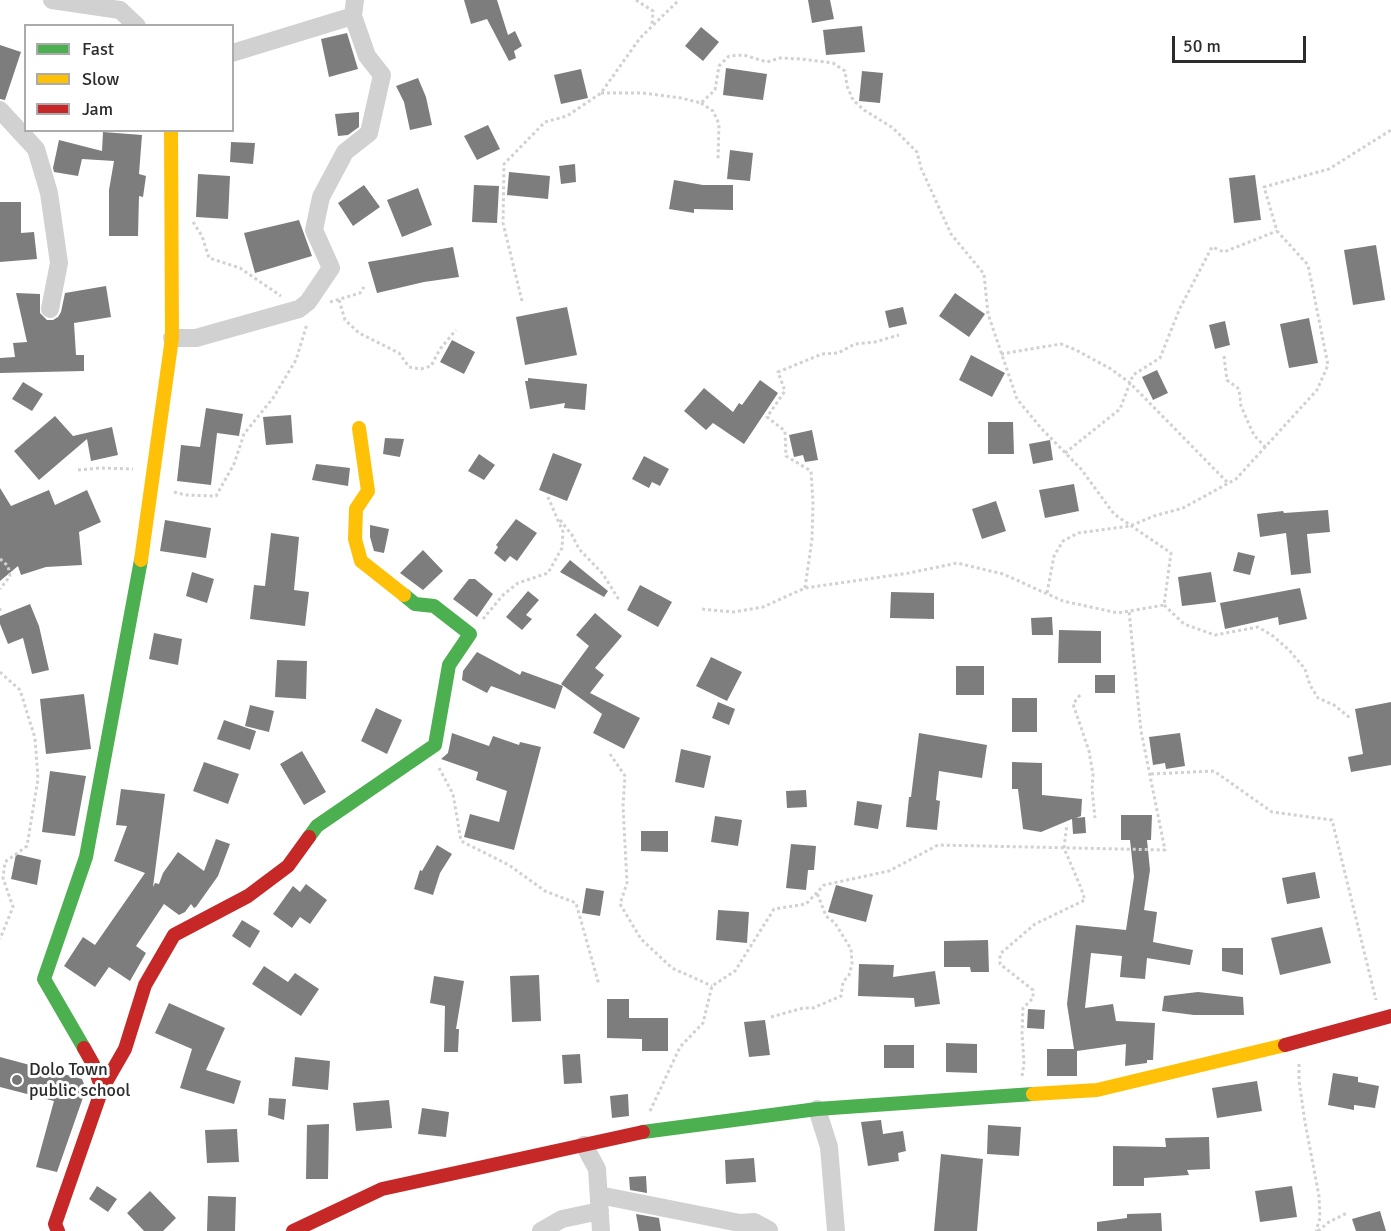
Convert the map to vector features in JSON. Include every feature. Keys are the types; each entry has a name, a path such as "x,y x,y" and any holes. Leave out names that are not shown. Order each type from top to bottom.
{"street":[{"path":"52,0 127,5 136,24"},
{"path":"172,338 196,338 299,309 308,302 332,268 314,230 321,197 345,152 369,133 382,75 367,56 354,8 234,52"},
{"path":"0,110 36,149 50,193 59,262 50,309"},
{"path":"102,1089 93,1064 44,979 86,857 144,546 172,338 171,132"},
{"path":"58,1231 55,1224 102,1089 125,1049 145,985 174,935 248,896 288,866 317,826 435,746 449,665 470,634 434,606 415,604 361,561 355,539 356,509 368,491 359,428"},
{"path":"293,1231 382,1189 640,1132 817,1109 1097,1090 1299,1042 1386,1018"},
{"path":"817,1109 829,1147 836,1231"},
{"path":"584,1145 597,1169 601,1231"},
{"path":"541,1231 599,1203 740,1223 754,1222 769,1230"}],"path":[{"path":"636,0 653,11 652,26"},
{"path":"522,301 503,223 504,164 545,122 567,116 601,93 640,38 679,0"},
{"path":"701,103 716,90 719,66 729,56 744,56 767,62 780,58 833,63 845,71 847,86 853,100 864,110 893,128 917,152 921,168 951,234 984,274 988,314 1017,399 1081,469 1114,514 1171,553 1164,605"},
{"path":"601,93 643,93 701,103 713,111 719,124 718,160"},
{"path":"1047,594 1054,556 1063,541 1078,533 1130,526 1183,508 1236,479 1317,390 1328,365 1308,265 1277,231 1264,187 1329,169 1391,130"},
{"path":"152,487 186,495 216,496 234,464 244,434 273,398 296,360 307,322 299,309 240,268 209,258 202,236 192,221"},
{"path":"1065,453 1120,409 1133,375 1160,358 1180,308 1212,247 1224,252 1277,231"},
{"path":"299,309 360,293 364,287"},
{"path":"339,300 345,320 359,333 399,353 409,367 421,369 431,366 440,349 456,330"},
{"path":"805,588 812,539 811,471 786,456 785,431 767,417 785,391 778,372 822,354 838,353 855,344 875,342 899,335"},
{"path":"1001,354 1061,344 1111,369 1130,382 1228,483"},
{"path":"1224,357 1227,380 1239,389 1241,406 1248,422 1254,435 1266,448"},
{"path":"78,470 100,468 136,471"},
{"path":"548,497 579,549 603,574 619,600"},
{"path":"470,634 503,595 518,583 548,573 562,548 563,532 558,516"},
{"path":"0,559 8,566 10,576 0,589"},
{"path":"701,609 734,612 763,606 805,588 909,573 957,563 1004,574 1063,601 1118,613 1164,605"},
{"path":"1164,605 1184,624 1215,635 1258,627 1289,650 1305,669 1318,699 1334,705 1350,718"},
{"path":"640,1132 680,1047 703,1023 712,986 735,971 774,909 806,904 824,885 889,872 938,845 1165,850 1141,731 1130,610"},
{"path":"0,672 20,690 35,738 38,779 27,846 5,862 3,878 13,907 0,939"},
{"path":"1080,695 1073,704 1089,751 1094,774 1092,789 1095,818"},
{"path":"435,746 436,762 453,794 460,841 509,865 545,891 576,903 600,985"},
{"path":"610,754 625,776 623,806 627,883 620,904 641,939 672,968 712,986"},
{"path":"1150,774 1214,771 1272,812 1332,820 1386,1018"},
{"path":"1020,1095 1024,1064 1023,1008 1033,998 1033,990 1000,964 1000,954 1035,924 1084,900 1082,888 1064,848 1067,824"},
{"path":"771,1017 803,1008 813,1008 842,996 843,982 849,975 852,964 851,949 835,923 826,916 817,892"},
{"path":"1299,1042 1299,1081 1319,1196 1320,1218 1317,1231"},
{"path":"1317,1231 1347,1213"}],"building":[{"path":"464,0 497,0 508,35 515,31 522,46 514,51 516,58 509,61 487,19 471,24"},
{"path":"808,0 830,0 834,19 812,23"},
{"path":"862,26 865,52 826,55 823,30"},
{"path":"701,27 719,42 703,61 685,46"},
{"path":"347,33 358,69 329,77 321,39"},
{"path":"0,45 21,52 5,100 0,99"},
{"path":"726,68 767,74 763,100 723,95"},
{"path":"581,69 588,98 561,104 554,75"},
{"path":"862,71 883,73 880,103 859,101"},
{"path":"418,78 426,97 432,125 410,130 404,102 396,86"},
{"path":"359,112 359,127 348,135 338,136 335,114"},
{"path":"488,125 500,149 477,160 464,136"},
{"path":"103,132 142,135 139,174 146,176 143,197 139,196 138,236 109,236 109,190 114,161 82,159 78,176 54,172 59,140 102,151"},
{"path":"231,142 255,143 253,164 230,162"},
{"path":"730,150 753,153 750,181 727,179"},
{"path":"575,164 576,182 561,184 559,166"},
{"path":"509,172 550,176 548,199 507,195"},
{"path":"198,174 230,176 228,219 196,217"},
{"path":"1255,175 1261,220 1234,223 1229,178"},
{"path":"674,180 703,185 733,185 733,210 694,209 694,213 669,209"},
{"path":"364,185 380,207 353,226 338,203"},
{"path":"474,185 499,186 497,223 472,222"},
{"path":"418,188 432,225 402,237 387,200"},
{"path":"0,202 21,202 21,233 34,232 37,259 0,262"},
{"path":"299,220 312,256 255,273 244,233"},
{"path":"1376,245 1385,300 1353,305 1344,250"},
{"path":"453,247 459,277 377,293 368,262"},
{"path":"106,286 111,317 74,323 76,355 84,355 84,371 0,373 0,358 15,357 13,343 27,342 16,293 40,294 40,313 47,320 53,320 61,312 65,293"},
{"path":"955,293 985,314 969,337 939,316"},
{"path":"567,307 577,355 525,365 516,317"},
{"path":"903,307 907,324 889,328 885,311"},
{"path":"1309,318 1318,363 1289,368 1280,324"},
{"path":"1225,321 1230,345 1215,349 1209,325"},
{"path":"452,340 475,352 464,374 440,362"},
{"path":"971,355 1005,373 992,397 959,380"},
{"path":"1157,370 1168,393 1153,400 1142,377"},
{"path":"528,378 587,384 585,410 564,408 565,403 530,409 525,381 528,381"},
{"path":"760,380 778,393 744,444 713,423 706,430 684,411 704,388 733,412 739,403 742,405"},
{"path":"23,382 43,394 32,411 12,399"},
{"path":"206,408 243,414 239,436 217,433 211,485 177,481 181,445 200,447"},
{"path":"291,415 293,443 266,445 263,417"},
{"path":"55,416 73,436 112,427 118,455 91,461 87,439 39,480 14,451"},
{"path":"988,422 1013,422 1014,454 988,454"},
{"path":"812,430 818,460 805,462 803,455 794,457 789,435"},
{"path":"385,438 404,439 400,457 383,454"},
{"path":"1050,440 1053,460 1033,464 1029,444"},
{"path":"553,453 582,464 567,501 539,490"},
{"path":"479,454 495,465 484,480 468,471"},
{"path":"644,456 669,469 660,486 652,482 649,488 632,479"},
{"path":"316,464 350,468 348,486 312,480"},
{"path":"1074,484 1079,511 1045,518 1039,490"},
{"path":"0,488 11,506 49,490 55,505 87,490 101,522 79,532 82,565 46,567 21,575 18,566 0,581"},
{"path":"996,501 1006,531 982,539 972,509"},
{"path":"1328,510 1330,532 1307,534 1311,573 1291,575 1286,533 1260,537 1257,514"},
{"path":"516,519 537,533 517,561 510,556 505,562 494,553 498,547 496,545"},
{"path":"165,520 211,528 206,558 160,551"},
{"path":"370,525 389,529 384,553 374,551 370,537"},
{"path":"271,533 299,537 294,590 309,592 305,626 250,619 254,585 265,586"},
{"path":"423,550 443,571 423,590 400,573"},
{"path":"1238,552 1255,556 1250,575 1233,571"},
{"path":"570,560 608,591 604,597 560,572"},
{"path":"192,572 214,579 207,603 186,596"},
{"path":"1211,572 1216,602 1182,606 1178,577"},
{"path":"469,579 475,579 493,594 477,617 453,599"},
{"path":"640,585 672,602 658,627 627,610"},
{"path":"1300,588 1307,619 1279,625 1278,617 1225,629 1220,603"},
{"path":"528,591 539,600 526,615 532,619 522,630 506,617"},
{"path":"891,592 934,593 934,619 890,618"},
{"path":"30,604 39,626 49,670 32,674 23,638 8,644 0,624 0,616"},
{"path":"595,613 622,636 595,668 604,675 590,693 640,718 624,749 593,733 602,714 561,684 589,646 576,635"},
{"path":"1052,617 1053,635 1032,635 1031,618"},
{"path":"1059,630 1101,631 1101,663 1058,663"},
{"path":"154,633 182,639 178,665 149,659"},
{"path":"477,652 520,675 522,671 563,686 555,709 491,686 487,693 462,680 463,671"},
{"path":"711,657 742,672 727,701 696,686"},
{"path":"277,660 307,661 306,699 275,697"},
{"path":"956,666 984,666 984,695 956,695"},
{"path":"1095,675 1115,675 1115,693 1095,693"},
{"path":"84,694 91,749 46,754 40,699"},
{"path":"1012,698 1037,698 1037,732 1012,732"},
{"path":"718,702 735,709 729,725 712,718"},
{"path":"1391,702 1391,765 1351,772 1348,757 1363,754 1355,709"},
{"path":"250,705 274,711 269,732 245,726"},
{"path":"376,708 402,720 387,754 361,741"},
{"path":"224,720 256,731 250,750 217,739"},
{"path":"452,733 489,746 493,736 519,745 520,742 541,747 514,850 464,837 470,814 499,822 507,791 476,780 478,772 441,759 448,753"},
{"path":"919,733 987,745 982,778 939,771 936,800 940,801 937,830 906,827"},
{"path":"1180,733 1185,766 1166,769 1165,763 1153,765 1149,737"},
{"path":"681,749 711,756 704,788 675,782"},
{"path":"302,751 326,792 304,805 280,764"},
{"path":"204,762 239,774 228,804 193,791"},
{"path":"1012,762 1042,763 1042,795 1082,799 1081,816 1076,818 1085,817 1086,833 1073,834 1072,819 1041,832 1023,829 1018,789 1012,789"},
{"path":"50,771 86,776 75,836 42,832"},
{"path":"121,789 165,794 153,887 155,883 159,884 163,873 178,852 204,871 216,839 230,844 218,876 196,907 194,908 191,904 185,912 179,915 164,904 136,946 146,953 130,981 109,967 95,987 64,966 83,937 95,945 145,873 114,861 127,826 116,825"},
{"path":"806,790 807,807 787,808 786,791"},
{"path":"857,801 882,805 878,829 854,825"},
{"path":"1121,815 1152,815 1151,840 1147,840 1150,870 1144,910 1157,912 1153,942 1193,950 1190,965 1147,958 1145,979 1120,977 1122,956 1091,953 1085,1008 1113,1004 1116,1021 1155,1023 1153,1060 1125,1066 1126,1044 1077,1051 1077,1076 1047,1076 1047,1049 1074,1049 1067,1004 1076,925 1126,930 1134,877 1130,840 1121,840"},
{"path":"715,816 742,820 738,846 711,842"},
{"path":"641,831 668,831 668,852 641,851"},
{"path":"791,844 816,846 814,870 808,870 806,890 786,888"},
{"path":"437,845 452,854 440,873 433,895 414,889 420,870 422,871"},
{"path":"16,854 41,860 37,885 11,879"},
{"path":"1315,872 1320,898 1287,904 1282,878"},
{"path":"306,884 327,900 310,924 300,917 292,928 273,914 293,886 300,892"},
{"path":"836,885 873,895 866,922 828,912"},
{"path":"586,888 604,891 600,916 582,913"},
{"path":"718,910 749,912 747,943 716,940"},
{"path":"242,920 260,931 250,948 232,936"},
{"path":"1322,927 1331,963 1280,975 1271,938"},
{"path":"988,940 989,972 971,972 970,967 944,967 944,941"},
{"path":"1222,948 1243,948 1243,975 1222,971"},
{"path":"859,964 894,965 893,977 935,971 940,1004 915,1007 914,998 858,996"},
{"path":"264,966 288,982 295,973 319,989 301,1016 252,984"},
{"path":"539,975 541,1021 512,1022 510,976"},
{"path":"434,976 464,981 456,1029 459,1029 458,1052 444,1052 445,1006 430,1003"},
{"path":"1198,992 1243,997 1244,1015 1194,1015 1162,1011 1164,996"},
{"path":"607,999 629,999 629,1018 668,1018 668,1051 642,1051 642,1039 607,1038"},
{"path":"169,1003 225,1028 206,1070 241,1081 234,1104 180,1088 192,1049 155,1033"},
{"path":"1028,1009 1045,1010 1044,1029 1027,1028"},
{"path":"765,1020 770,1055 749,1057 744,1022"},
{"path":"946,1043 977,1044 977,1073 946,1072"},
{"path":"884,1045 914,1045 914,1068 884,1068"},
{"path":"580,1054 582,1083 564,1084 562,1055"},
{"path":"0,1057 82,1079 86,1089 57,1172 36,1167 54,1101 0,1087"},
{"path":"295,1057 330,1061 328,1090 292,1086"},
{"path":"1333,1073 1358,1077 1358,1082 1379,1086 1375,1108 1354,1105 1354,1110 1328,1105"},
{"path":"1257,1081 1262,1111 1217,1118 1212,1088"},
{"path":"628,1094 629,1116 612,1118 610,1096"},
{"path":"269,1098 286,1099 284,1120 268,1115"},
{"path":"389,1100 392,1128 356,1131 353,1103"},
{"path":"422,1108 449,1112 446,1137 418,1134"},
{"path":"881,1120 883,1134 903,1131 906,1151 898,1153 899,1161 868,1166 861,1122"},
{"path":"329,1124 328,1179 306,1179 307,1125"},
{"path":"988,1125 1021,1127 1019,1156 987,1154"},
{"path":"237,1129 239,1162 207,1163 205,1130"},
{"path":"1209,1137 1210,1169 1187,1170 1189,1175 1144,1178 1144,1186 1113,1186 1113,1146 1166,1147 1165,1138"},
{"path":"941,1154 983,1159 977,1231 934,1231"},
{"path":"754,1158 756,1182 726,1184 725,1160"},
{"path":"646,1176 647,1193 630,1190 629,1177"},
{"path":"97,1186 117,1199 108,1212 89,1199"},
{"path":"1292,1186 1297,1217 1260,1222 1255,1191"},
{"path":"150,1191 176,1218 163,1231 144,1231 127,1213"},
{"path":"208,1196 236,1197 235,1231 207,1231"},
{"path":"1380,1211 1386,1231 1356,1231 1352,1219"},
{"path":"1161,1213 1162,1231 1097,1231 1097,1222 1127,1218 1127,1214"},
{"path":"636,1214 659,1218 661,1231 639,1231"}],"traffic: fast":[{"path":"84,1048 44,979 86,857 141,560"},
{"path":"309,837 317,826 435,745 449,665 470,634 434,606 415,604 404,595"},
{"path":"643,1132 817,1109 1033,1094"}],"traffic: slow":[{"path":"141,560 172,338 171,132"},
{"path":"359,428 368,491 356,509 355,539 361,561 404,595"},
{"path":"1033,1094 1097,1090 1285,1045"}],"traffic: jam":[{"path":"102,1089 125,1049 145,985 174,935 248,896 288,866 309,837"},
{"path":"1285,1045 1391,1016"},
{"path":"58,1231 55,1224 102,1089 93,1064 84,1048"},
{"path":"293,1231 382,1189 643,1132"}],"place":[{"name":"Dolo Town public school","path":"17,1080"}]}
